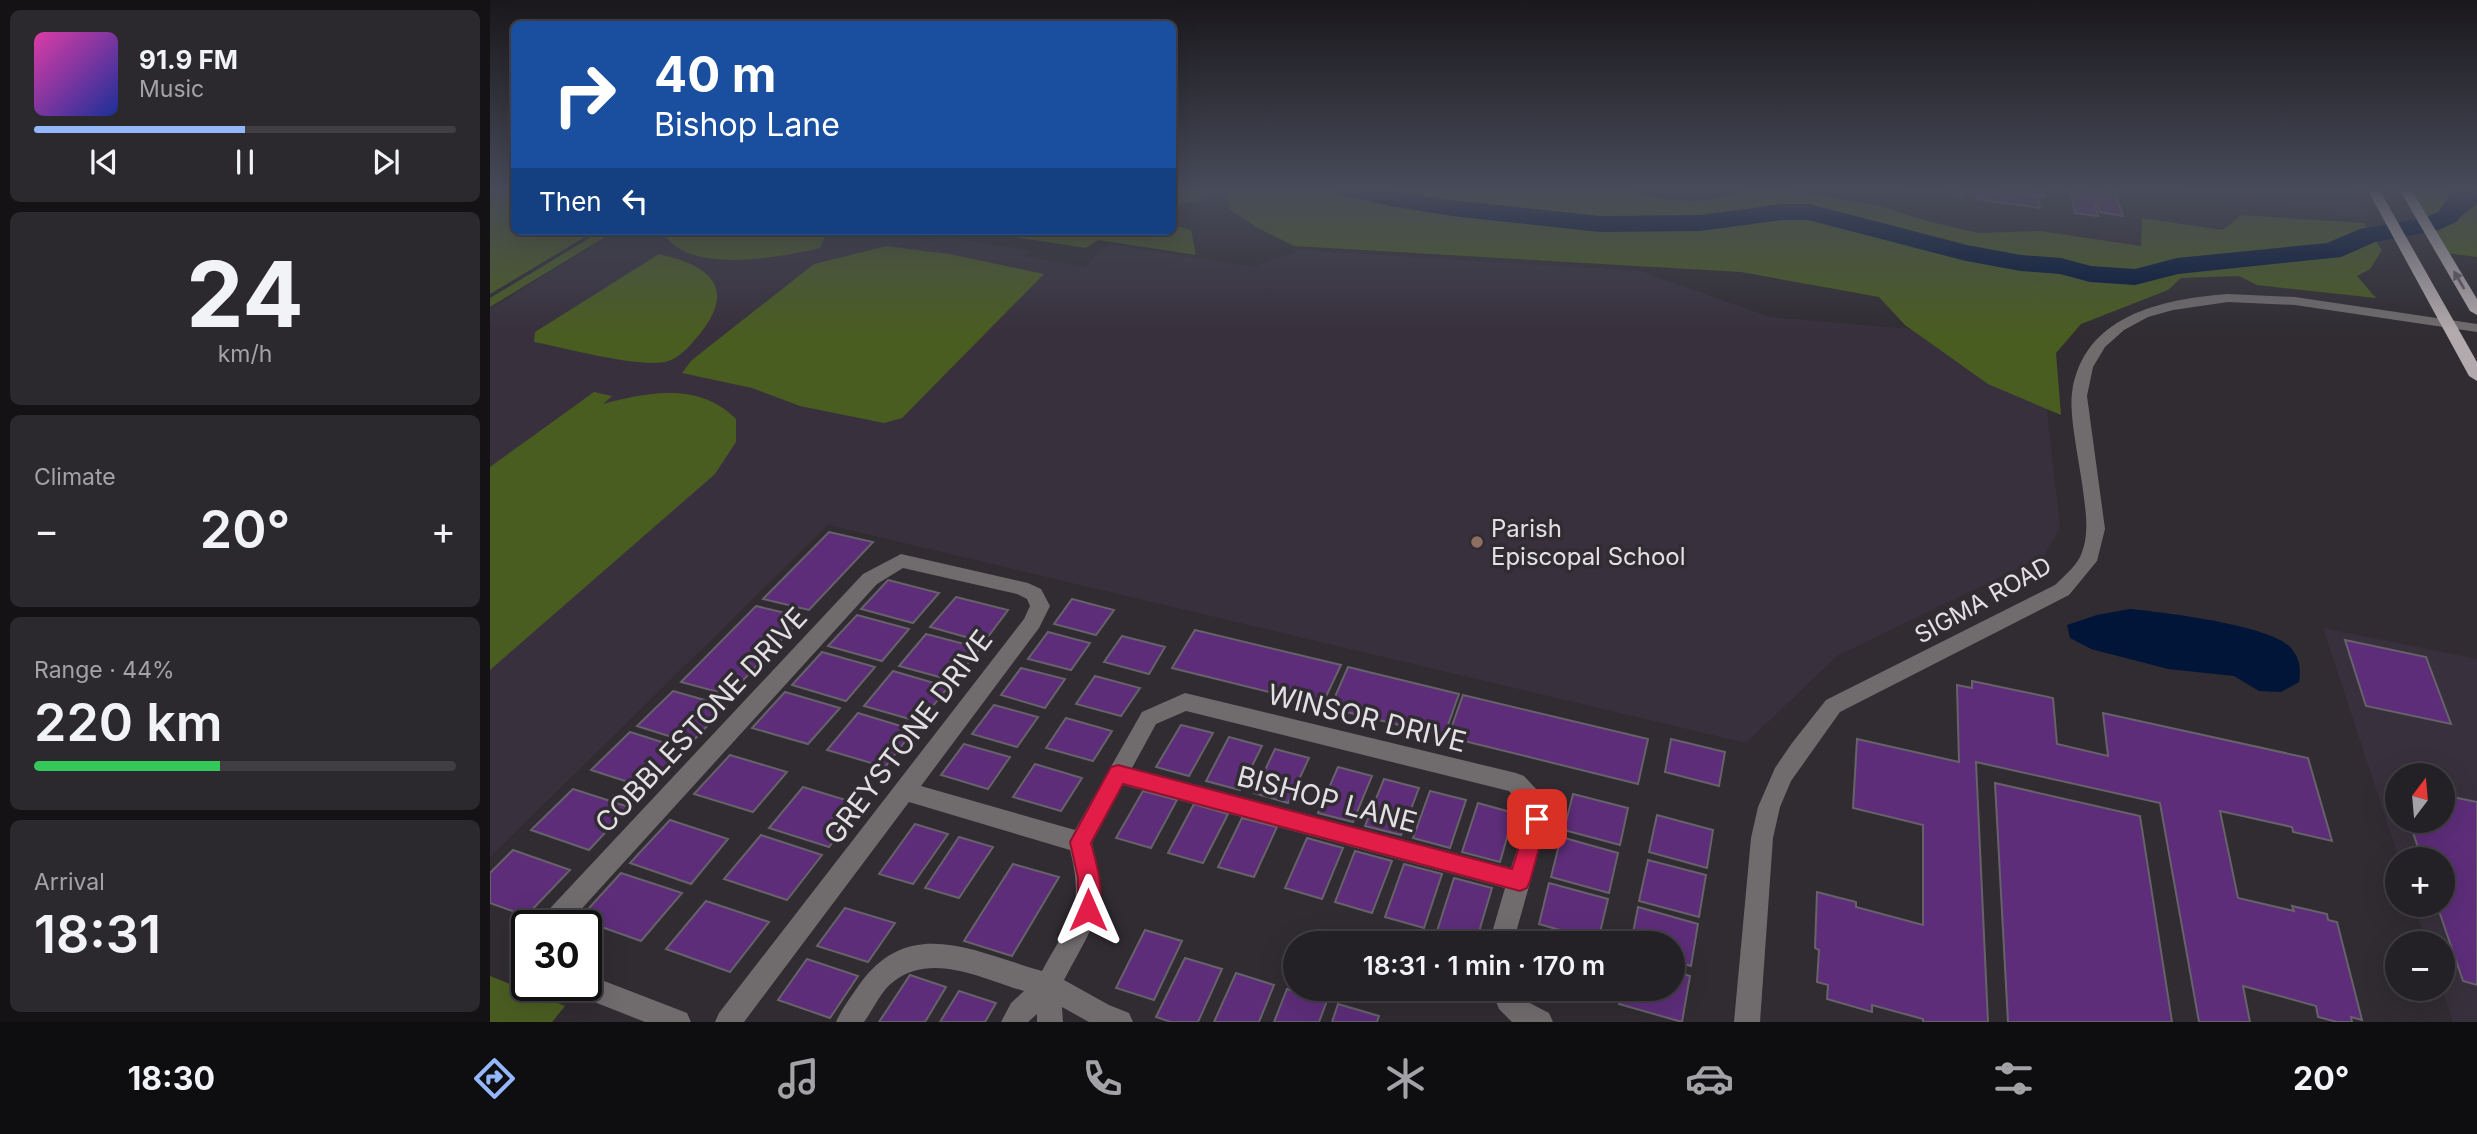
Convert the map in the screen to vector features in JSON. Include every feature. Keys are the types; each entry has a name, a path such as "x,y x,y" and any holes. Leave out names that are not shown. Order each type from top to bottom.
{"main road":[{"path":"2400,237 2477,376"},
{"path":"2433,237 2477,312"}],"street":[{"name":"SIGMA ROAD","path":"1747,1022 1766,817 1783,775 1800,750 1833,706 2062,590 2088,561 2096,529 2079,396 2080,380 2085,365 2106,338 2131,320 2148,312 2187,301 2211,298 2256,298 2477,328"},
{"name":"GREYSTONE DRIVE","path":"728,1022 1032,623 1040,606 1034,594 1021,588 901,561"},
{"name":"COBBLESTONE DRIVE","path":"565,910 870,579 901,561"},
{"name":"WINSOR DRIVE","path":"1118,774 1149,718 1185,702 1516,783 1529,797 1537,819 1520,881"},
{"path":"1014,1022 1020,1012 1048,985 1088,910 1089,878 1080,842 1118,774"},
{"name":"BISHOP LANE","path":"1118,774 1520,881"},
{"path":"904,792 1080,842"},
{"path":"1505,931 1520,881"},
{"path":"849,1022 882,974 908,958 939,954 1048,985 1103,1016 1120,1022"},
{"path":"1048,985 1050,1022"},
{"path":"602,992 678,1022"},
{"path":"1510,1001 1526,1018 1540,1022"}],"shaded area":[{"name":"Parish Episcopal School","path":"608,237 905,237 932,242 944,237 1028,250 1022,256 1085,267 1109,244 1253,267 1301,250 1640,271 1770,317 2039,340 2060,528 2044,556 1837,656 1746,743 828,525 490,857 490,309"},
{"path":"2323,628 2477,659 2477,1022 2453,1022 2446,1001 2455,1001 2455,931 2423,931 2418,917 2455,917 2455,847 2395,847 2390,833 2455,833 2455,763 2385,763 2385,816"}],"green space":[{"path":"490,237 586,237 490,294"},
{"path":"592,237 606,237 490,307 490,298"},
{"path":"667,237 825,237 820,248 735,260 712,259 691,254 674,245"},
{"path":"1013,237 1192,237 1196,255 1098,240 1086,248"},
{"path":"1275,237 2078,237 2141,246 2141,237 2373,237 2382,250 2370,269 2357,276 2376,298 2257,285 2239,276 2181,278 2168,290 2081,324 2056,353 2061,415 1988,384 1905,325 1879,297 1741,272 1294,246"},
{"path":"2436,237 2477,237 2477,257 2446,253"},
{"path":"886,246 949,254 1044,274 902,418 884,423 800,406 752,388 682,373 692,360 814,264"},
{"path":"659,254 702,270 716,289 717,301 712,315 699,335 680,355 659,363 644,363 534,342 535,332"},
{"path":"594,392 612,396 603,404 638,396 673,393 706,399 722,407 736,419 736,442 715,474 490,670 490,467"},
{"path":"490,976 511,984 511,1001 552,1001 565,1006 552,1022 490,1022"}],"water":[{"path":"2130,609 2239,626 2278,639 2290,647 2298,659 2299,682 2281,692 2259,691 2234,676 2168,669 2091,649 2070,638 2067,625 2097,615"}],"building":[{"path":"829,532 873,542 809,610 763,599"},
{"path":"888,580 939,593 913,623 861,609"},
{"path":"956,597 1008,610 984,642 930,627"},
{"path":"1072,599 1114,610 1096,635 1054,624"},
{"path":"756,606 803,617 729,695 681,682"},
{"path":"857,615 909,629 882,661 828,646"},
{"path":"1195,630 1341,665 1322,705 1172,668"},
{"path":"1048,632 1090,643 1071,670 1028,659"},
{"path":"926,634 980,648 954,681 899,666"},
{"path":"1122,636 1165,647 1149,674 1104,662"},
{"path":"2345,640 2426,657 2451,724 2366,706"},
{"path":"822,652 875,667 846,701 792,685"},
{"path":"1348,667 1459,694 1444,736 1330,708"},
{"path":"1021,668 1065,679 1045,708 1001,695"},
{"path":"893,671 948,687 920,722 864,706"},
{"path":"1095,676 1140,688 1121,716 1076,704"},
{"path":"1972,681 2053,698 2057,744 2108,756 2103,713 2308,758 2332,841 2293,832 2292,827 2220,811 2238,898 2294,911 2292,906 2327,914 2328,920 2337,922 2362,1020 2351,1017 2352,1022 2337,1022 2318,1017 2316,1006 2243,986 2250,1022 2199,1022 2160,803 1976,762 1988,1022 1923,1022 1923,1019 1872,1005 1872,1012 1827,999 1828,985 1817,982 1817,892 1856,902 1856,907 1923,925 1923,825 1853,808 1857,739 1959,762 1957,685 1972,688"},
{"path":"673,691 726,706 691,743 637,726"},
{"path":"785,692 840,708 808,744 752,728"},
{"path":"1463,695 1648,739 1638,784 1448,737"},
{"path":"994,705 1038,717 1017,747 972,734"},
{"path":"858,713 914,730 885,767 827,750"},
{"path":"1066,718 1112,731 1093,761 1046,748"},
{"path":"1181,725 1213,733 1189,776 1156,767"},
{"path":"630,732 684,749 647,788 591,770"},
{"path":"1229,737 1262,746 1240,790 1206,781"},
{"path":"1671,739 1725,752 1719,786 1665,772"},
{"path":"964,744 1010,757 988,789 941,775"},
{"path":"1275,749 1309,758 1288,803 1254,793"},
{"path":"730,755 787,772 753,812 694,794"},
{"path":"1035,764 1082,778 1061,811 1013,797"},
{"path":"1338,767 1372,776 1353,822 1318,813"},
{"path":"1384,779 1419,788 1401,835 1365,826"},
{"path":"1995,783 2140,816 2172,1022 2008,1022"},
{"path":"803,787 862,805 829,847 769,828"},
{"path":"573,789 629,807 589,850 531,830"},
{"path":"1143,791 1177,800 1151,848 1116,838"},
{"path":"1430,791 1466,800 1450,848 1413,838"},
{"path":"1573,794 1628,808 1620,845 1564,830"},
{"path":"2455,797 2477,802 2477,985 2463,981 2455,958 2455,931 2446,931 2441,917 2455,917 2455,847 2418,847 2413,833 2455,833"},
{"path":"1478,803 1514,813 1500,862 1462,852"},
{"path":"1194,804 1228,814 1203,863 1168,853"},
{"path":"1657,815 1713,830 1707,868 1649,852"},
{"path":"1242,818 1277,827 1254,877 1218,867"},
{"path":"670,820 728,839 691,884 630,863"},
{"path":"915,824 948,834 913,884 879,874"},
{"path":"761,835 822,855 787,900 724,879"},
{"path":"959,837 993,847 959,898 925,888"},
{"path":"1561,837 1618,853 1609,893 1551,877"},
{"path":"1307,838 1343,848 1322,899 1285,888"},
{"path":"513,850 570,870 532,910 511,911 490,903 490,873"},
{"path":"1355,851 1392,861 1372,913 1335,902"},
{"path":"1648,860 1706,875 1699,917 1639,901"},
{"path":"1013,864 1059,877 1012,956 964,941"},
{"path":"1404,864 1442,874 1424,928 1385,917"},
{"path":"621,873 682,893 641,941 602,927 602,910 587,910"},
{"path":"1454,878 1492,888 1479,931 1437,931"},
{"path":"1549,883 1608,899 1600,931 1563,931 1539,924"},
{"path":"706,901 769,922 730,972 666,949"},
{"path":"1638,907 1698,924 1691,966 1685,964 1685,931 1633,931"},
{"path":"845,908 895,923 868,962 817,946"},
{"path":"1145,930 1182,941 1154,1000 1116,988"},
{"path":"1185,958 1222,969 1198,1022 1171,1022 1156,1017"},
{"path":"807,959 858,976 830,1018 778,1000"},
{"path":"1236,973 1274,985 1259,1022 1214,1022"},
{"path":"910,975 946,987 925,1022 879,1022"},
{"path":"1685,975 1690,976 1682,1022 1619,1004 1620,1001 1685,1001"},
{"path":"959,991 996,1003 985,1022 940,1022"},
{"path":"1283,999 1327,1001 1319,1022 1274,1022"},
{"path":"1338,1004 1379,1016 1377,1022 1332,1022"}],"waterway":[{"path":"1904,237 1966,253 2021,263 2061,266 2090,274 2135,277 2177,266 2332,251 2365,237"}],"place":[{"name":"Parish Episcopal School","path":"1477,542"}],"route":[{"path":"1088,910 1089,878 1080,842 1118,774 1520,881 1537,819"}]}
